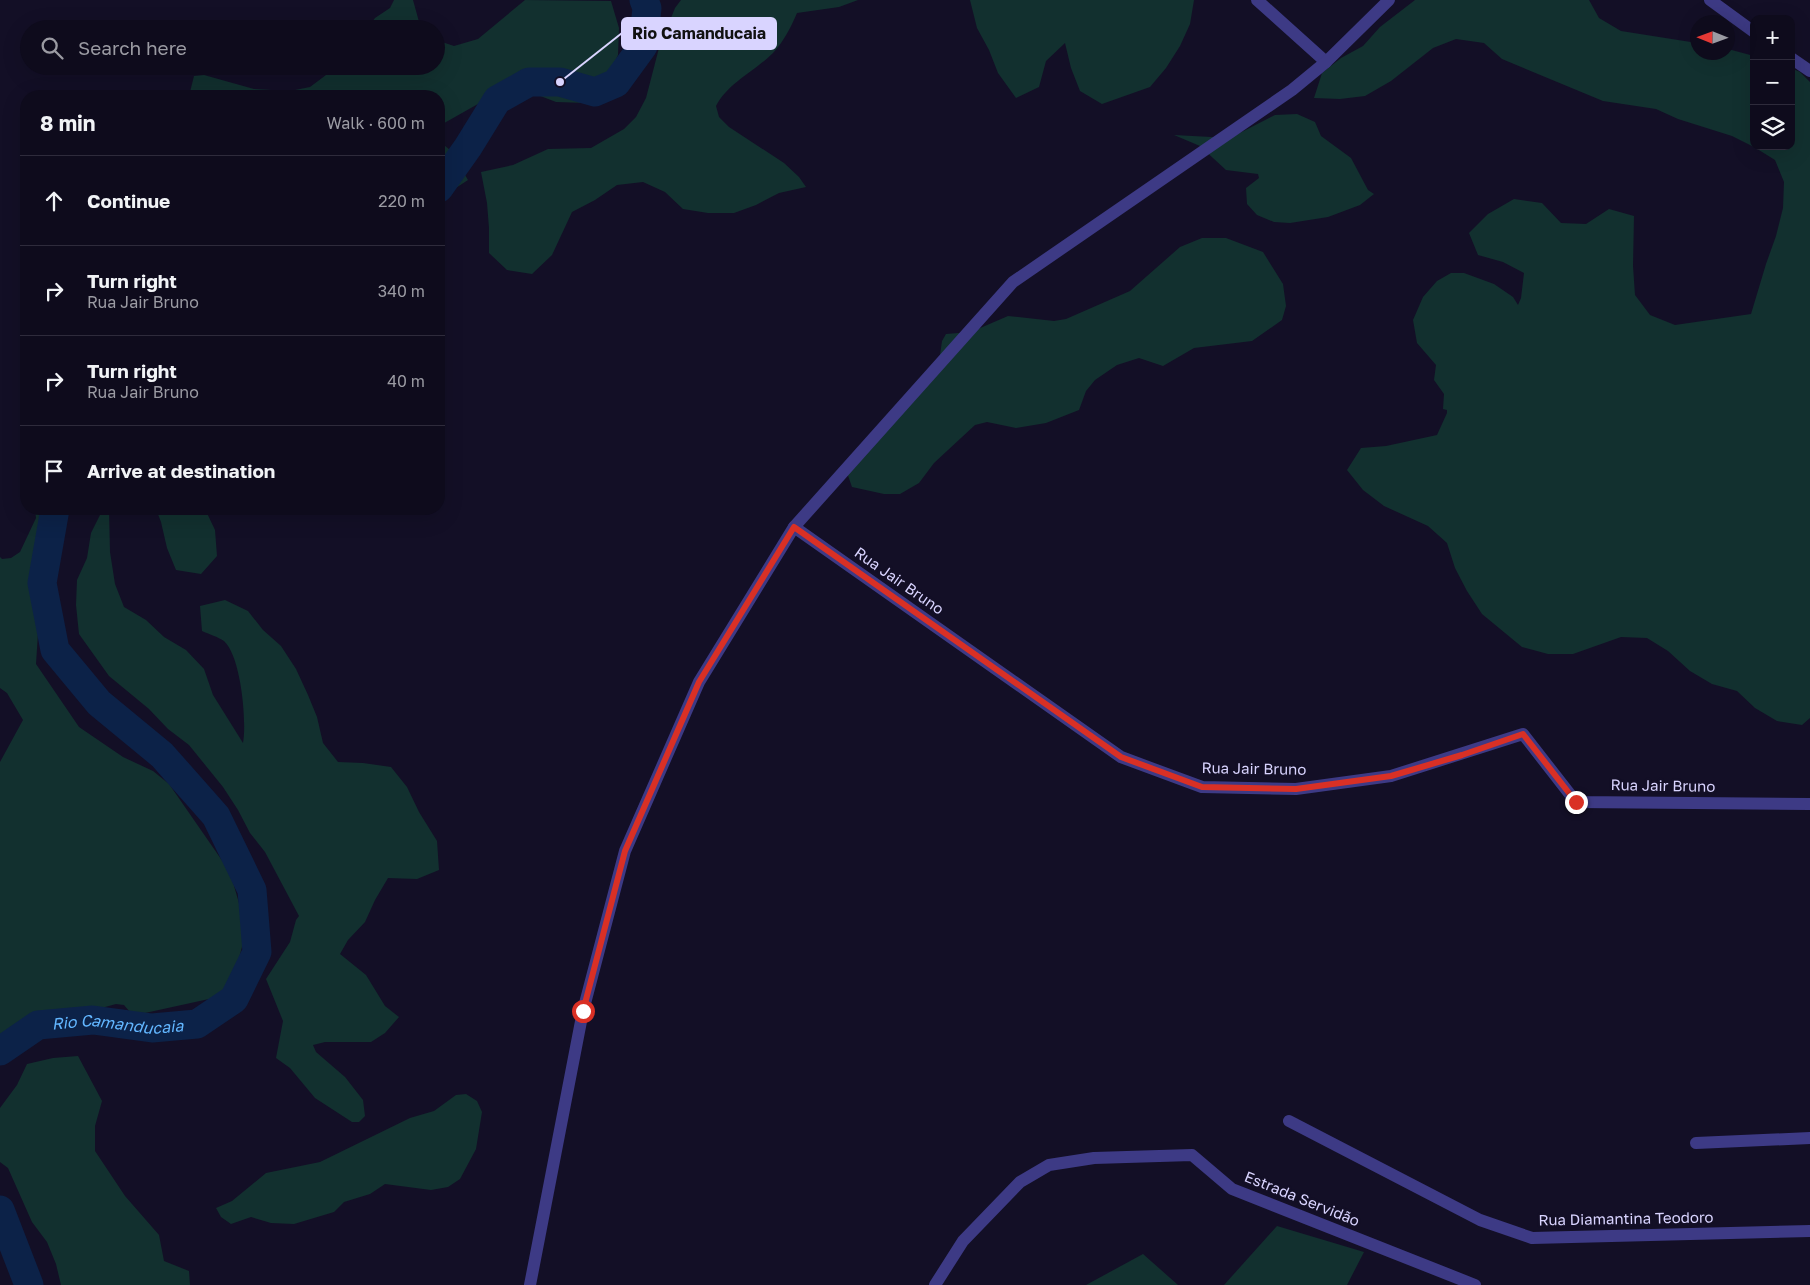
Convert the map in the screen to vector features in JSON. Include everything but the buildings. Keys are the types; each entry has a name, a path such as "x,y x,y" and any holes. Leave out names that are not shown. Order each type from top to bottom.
{"street":[{"path":"1257,0 1326,62"},
{"path":"530,1285 583,1011 625,851 699,682 794,527 1013,282 1292,90 1326,62 1389,0"},
{"path":"1710,0 1750,29"},
{"path":"1794,60 1810,71"},
{"name":"Rua Jair Bruno","path":"794,527 1121,757 1202,787 1296,789 1391,776 1462,755 1523,734 1576,802 1810,804"},
{"name":"Rua Diamantina Teodoro","path":"1289,1122 1480,1220 1532,1238 1810,1231"},
{"path":"1696,1143 1810,1138"},
{"name":"Estrada Servidão","path":"935,1285 963,1241 1020,1182 1049,1165 1094,1158 1192,1154 1232,1189 1475,1285"}],"green space":[{"path":"394,0 413,0 419,20 374,20 390,8"},
{"path":"525,0 611,1 619,28 618,55 603,89 587,103 556,102 517,87 485,100 445,123 445,90 295,90 310,87 326,75 445,75 445,43 454,46 478,39"},
{"path":"681,0 858,0 839,7 797,13 781,44 766,60 727,91 716,106 719,117 729,127 784,163 799,177 806,187 779,193 756,205 734,213 708,213 683,209 665,192 643,182 617,185 595,200 572,212 552,255 532,274 507,270 489,253 487,203 481,172 513,165 548,149 591,148 624,129 636,117 646,98 659,48 675,8"},
{"path":"970,0 1194,0 1190,24 1180,46 1166,68 1150,87 1102,104 1080,91 1071,68 1065,43 1046,61 1039,87 1016,98 998,73 989,50 977,28"},
{"path":"1415,0 1589,0 1599,18 1621,31 1690,42 1690,60 1735,60 1735,51 1750,55 1750,145 1732,136 1678,119 1656,109 1603,101 1502,59 1484,43 1456,39 1433,48 1391,81 1365,96 1340,99 1314,98 1322,73 1341,58 1363,46 1380,27"},
{"path":"1795,70 1810,82 1810,718 1802,725 1777,721 1755,708 1737,691 1712,684 1690,671 1668,651 1647,638 1621,637 1573,654 1548,654 1522,647 1482,614 1455,568 1447,543 1428,526 1384,506 1363,490 1347,470 1361,448 1386,446 1437,435 1447,413 1447,410 1443,409 1444,394 1434,380 1436,365 1417,343 1413,320 1423,297 1437,281 1451,273 1464,273 1494,284 1513,297 1518,305 1521,298 1524,273 1503,262 1478,255 1469,233 1488,214 1514,199 1542,203 1561,223 1586,224 1609,209 1634,216 1633,266 1635,295 1650,315 1675,325 1751,314 1783,208 1784,182 1775,160 1759,150 1795,150"},
{"path":"204,75 254,89 272,90 190,90 194,76"},
{"path":"1297,114 1315,122 1321,136 1351,158 1368,190 1374,194 1360,205 1328,217 1290,223 1274,222 1257,215 1247,204 1246,188 1259,178 1258,174 1226,170 1200,146 1174,135 1230,138 1275,115"},
{"path":"445,146 450,150 468,180 445,195"},
{"path":"1202,238 1226,238 1263,252 1283,284 1286,306 1282,320 1252,341 1194,348 1163,366 1139,358 1117,365 1095,380 1086,391 1079,410 1046,423 1016,428 987,422 975,425 934,463 919,483 900,494 884,494 852,487 845,467 938,369 942,341 946,334 971,332 1008,316 1054,321 1066,319 1130,291 1180,247"},
{"path":"36,515 63,515 40,603 36,664 79,727 123,757 153,771 169,784 230,872 241,910 243,943 235,973 218,997 145,1013 130,1012 124,1005 116,1004 76,1015 37,1017 0,1040 0,762 23,720 7,693 0,688 0,557 2,559 11,558 20,552"},
{"path":"100,515 109,515 110,552 115,584 124,607 146,620 164,637 186,650 204,669 213,695 243,743 243,705 235,660 224,641 202,631 200,606 225,600 248,611 263,630 281,646 296,669 308,695 317,717 323,743 338,762 391,767 407,787 419,812 437,841 439,870 417,879 388,878 365,922 348,940 340,954 366,975 385,1006 399,1017 385,1033 371,1042 325,1042 313,1045 316,1052 345,1077 363,1100 365,1116 359,1122 352,1122 315,1098 290,1068 276,1058 283,1021 266,979 290,942 296,920 299,916 265,852 250,833 223,787 189,745 168,729 149,709 109,676 79,634 76,605 77,580 87,558 91,533"},
{"path":"158,515 208,515 215,530 217,556 201,574 176,570 167,548"},
{"path":"78,1056 102,1101 95,1126 95,1151 125,1196 159,1235 164,1261 189,1271 190,1285 61,1285 56,1264 47,1242 32,1222 8,1168 0,1162 0,1108 17,1085 27,1064 53,1058"},
{"path":"466,1094 477,1101 482,1112 476,1149 460,1179 448,1187 431,1190 385,1184 370,1194 344,1202 334,1212 294,1224 271,1223 251,1217 231,1224 221,1217 216,1208 232,1201 266,1173 320,1162 410,1118 434,1111 456,1095"},
{"path":"1277,1226 1364,1252 1347,1285 1224,1285"},
{"path":"1143,1254 1178,1285 1086,1285"}],"waterway":[{"name":"Rio Camanducaia","path":"445,180 497,100 529,82 560,82 595,92 616,83 643,46 647,8 644,0"},
{"name":"Rio Camanducaia","path":"0,1051 38,1025 93,1020 152,1028 197,1024 234,999 257,952 252,890 216,816 162,755 99,703 55,650 42,583 54,515"},
{"name":"Rio Camanducaia","path":"0,1210 29,1285"}],"place":[{"name":"Rio Camanducaia","path":"560,82"}],"route":[{"path":"583,1011 625,851 699,682 794,527 1121,757 1202,787 1296,789 1391,776 1462,755 1523,734 1576,802"}]}
